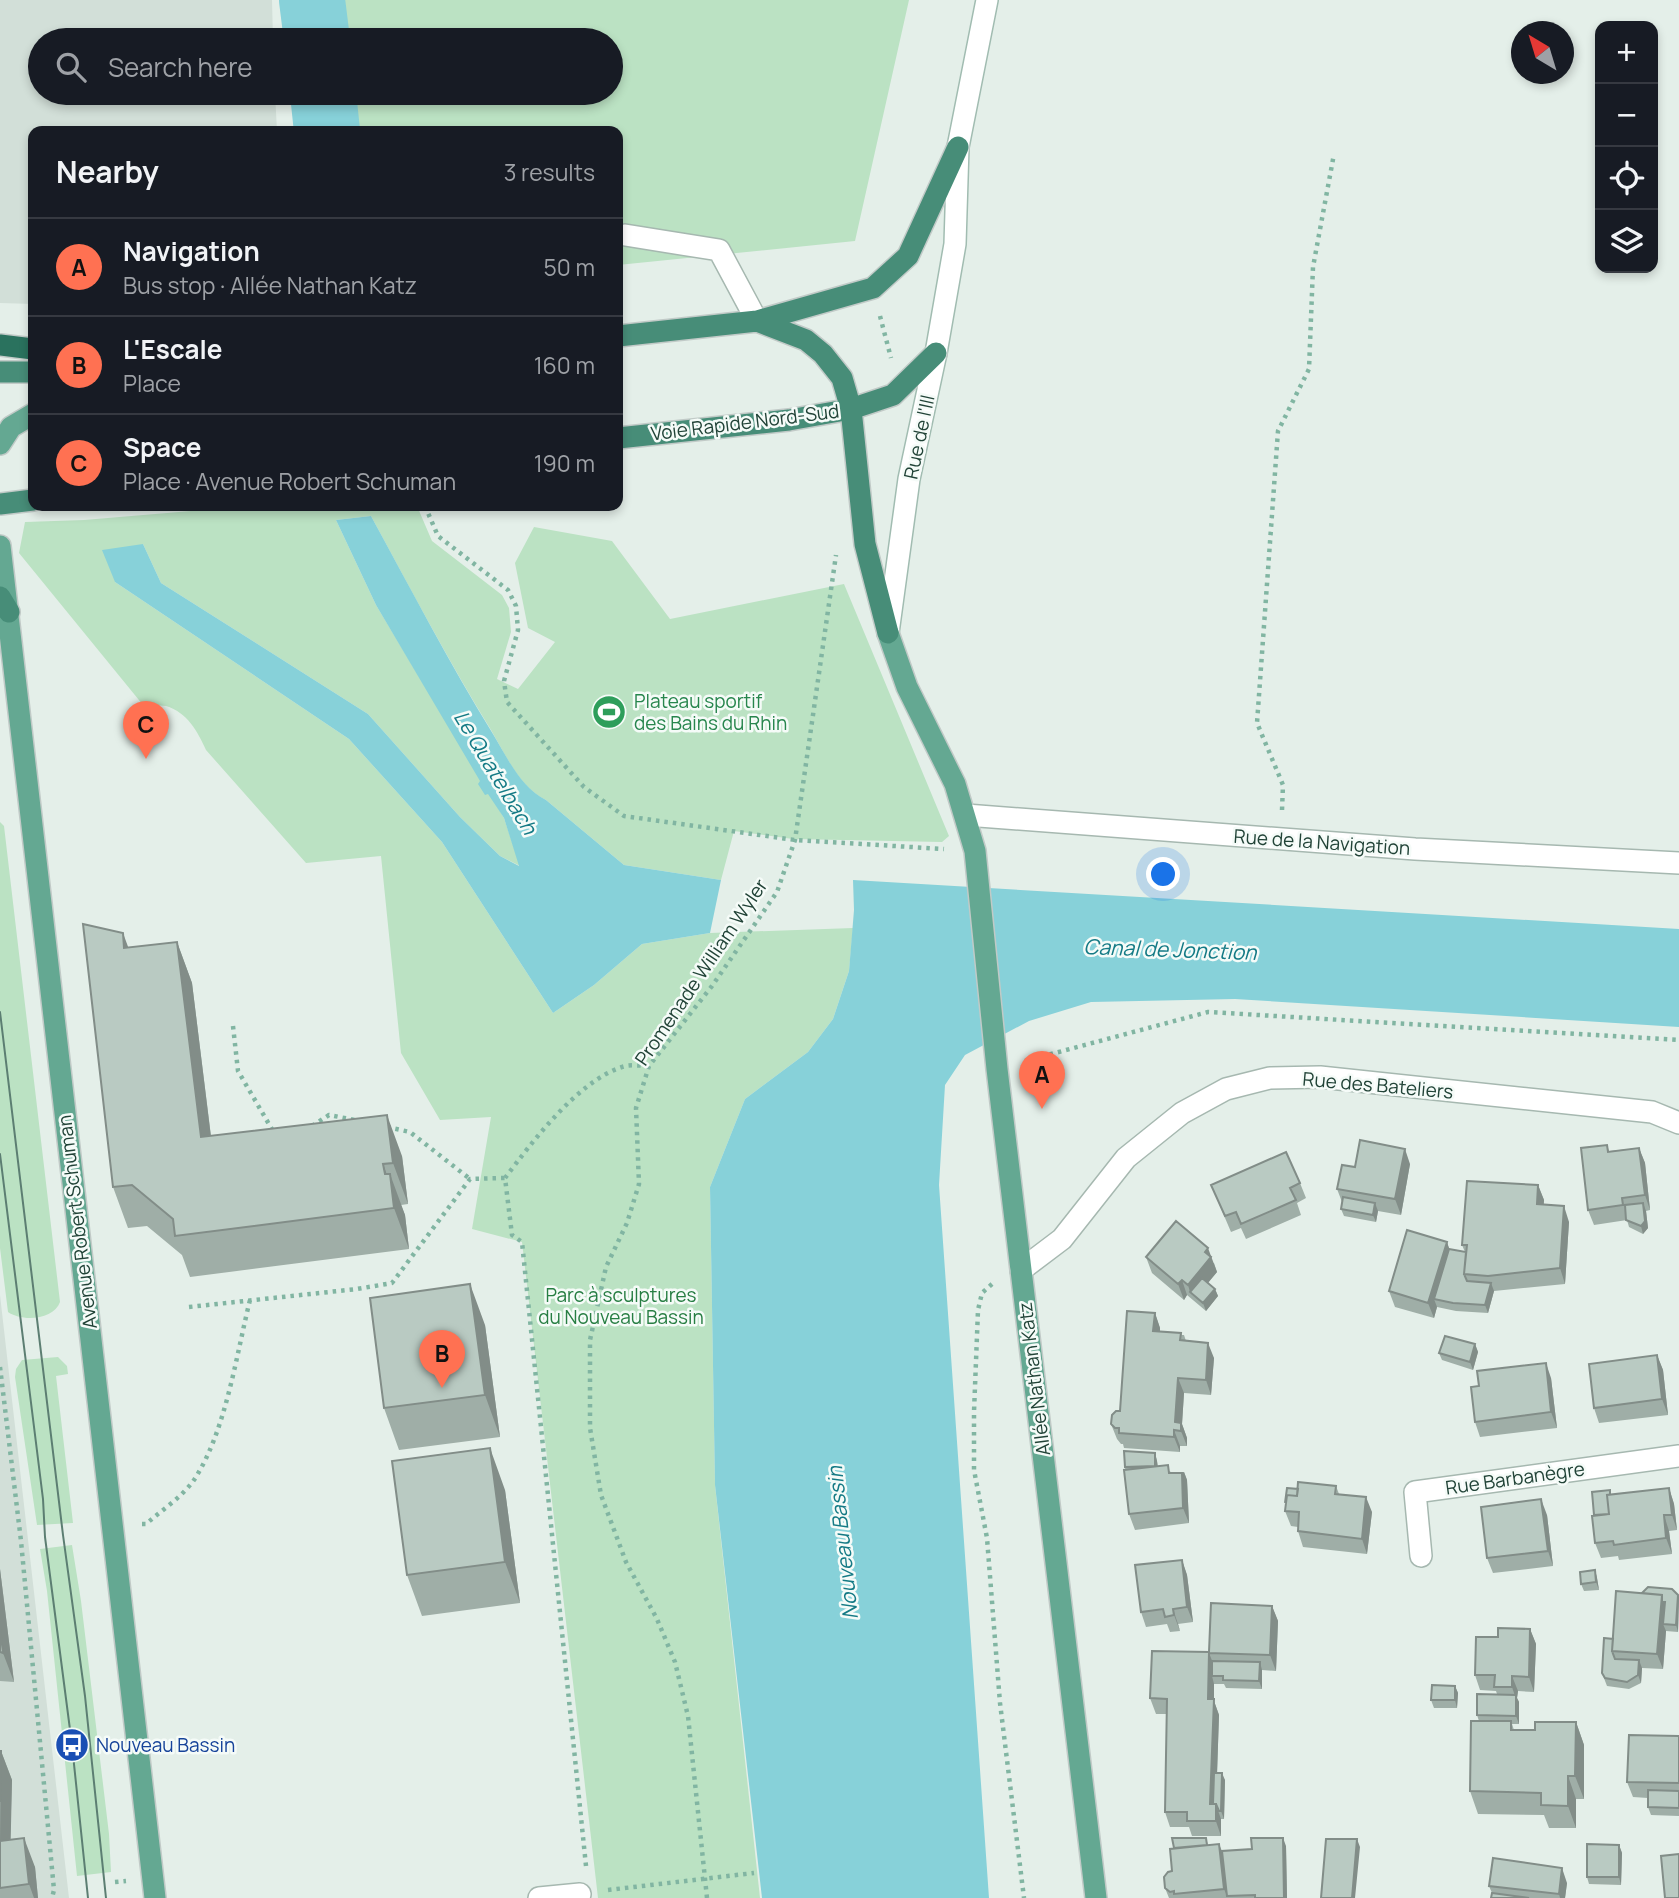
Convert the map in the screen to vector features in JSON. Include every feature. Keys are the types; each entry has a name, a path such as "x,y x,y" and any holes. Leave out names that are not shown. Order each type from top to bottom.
{"highway":[{"path":"623,335 757,321 873,288 908,256 958,147"},
{"path":"757,321 806,340 823,354 842,377 851,409 865,544 888,633"},
{"path":"0,345 28,348"},
{"name":"Voie Rapide Nord-Sud","path":"623,437 789,420 851,409 893,395 936,353"},
{"path":"0,372 28,372"},
{"path":"0,504 28,501"}],"main road":[{"path":"0,444 11,427 28,417"},
{"name":"Avenue Robert Schuman","path":"0,546 4,604 155,1898"},
{"name":"Rue de l'Ill","path":"888,633 907,687 955,784 966,815 976,860"},
{"name":"Allée Nathan Katz","path":"976,860 997,1069 1096,1898"}],"street":[{"name":"Rue de l'Ill","path":"888,633 909,479 936,353 955,244 958,147 987,0"},
{"path":"625,236 719,250 757,321"},
{"name":"Rue de la Navigation","path":"966,815 1415,849 1679,863"},
{"name":"Rue des Bateliers","path":"1021,1270 1062,1239 1126,1158 1182,1113 1226,1089 1270,1078 1320,1077 1652,1112 1679,1123"},
{"name":"Rue Barbanègre","path":"1421,1556 1415,1492 1679,1456"},
{"path":"539,1898 583,1886"}],"path":[{"path":"1281,839 1283,785 1257,723 1272,545 1278,432 1309,369 1313,267 1335,154"},
{"path":"880,315 893,366"},
{"path":"427,511 438,536 508,590 516,606 518,630 504,681 507,702 584,787 624,816 795,840 955,849"},
{"name":"Promenade William Wyler","path":"707,1898 688,1716 675,1662 657,1619 626,1562 601,1496 590,1428 590,1340 606,1267 627,1223 639,1184 636,1108 649,1066 712,986 777,892 795,840 838,546"},
{"path":"997,1069 1100,1039 1208,1012 1679,1040"},
{"path":"233,1026 238,1071 275,1136"},
{"path":"583,1886 522,1242 512,1235 505,1178 534,1139 593,1081 624,1066 649,1066"},
{"path":"310,1127 329,1115 356,1120"},
{"path":"383,1126 410,1132 470,1179 505,1178"},
{"path":"189,1307 392,1283 470,1179"},
{"path":"1021,1270 987,1287 982,1293 978,1310 974,1470 986,1538 1000,1703 1024,1898"},
{"path":"134,1525 146,1524 176,1499 193,1480 217,1435 250,1300"},
{"path":"0,1367 20,1541 54,1890 52,1898"},
{"path":"606,1891 754,1873"}],"shaded area":[{"path":"0,0 272,0 273,28 28,28 28,105 276,105 277,126 28,126 28,304 0,303"},
{"path":"0,1295 69,1898 0,1898"}],"green space":[{"path":"334,0 909,0 855,241 623,264 623,126 347,126 345,105 623,105 623,28 337,28"},
{"name":"Parc à sculptures du Nouveau Bassin","path":"191,511 419,511 432,541 502,595 509,608 511,632 497,679 518,689 555,642 528,628 515,563 534,527 612,541 670,619 844,584 949,836 942,842 793,839 734,831 721,880 624,865 528,787 514,770 444,651 371,516 336,520 376,605 504,818 520,866 500,856 460,817 368,714 161,583 143,544 115,582 349,739 442,842 553,1013 594,985 642,944 710,933 853,928 849,971 833,1019 808,1052 745,1099 710,1187 715,1485 760,1898 598,1898 522,1242 472,1229 491,1117 440,1120 401,1053 381,856 306,863 206,750 186,718 166,706 143,705 19,553 25,522"},
{"path":"0,822 4,826 60,1302 51,1313 29,1318 8,1312 0,1248"},
{"path":"58,1357 67,1366 68,1374 56,1376 73,1523 37,1525 16,1369 22,1360"},
{"path":"72,1545 109,1834 111,1872 77,1876 47,1591 40,1549"}],"water":[{"path":"371,516 430,626 522,780 624,865 721,880 710,933 642,944 594,985 553,1013 442,842 349,739 115,582 102,550 143,544 161,583 368,714 460,817 500,856 519,866 504,818 478,784 480,781 376,605 336,520"},
{"name":"Canal de Jonction","path":"853,880 1679,929 1679,1027 1235,999 1091,1002 1029,1021 965,1055 945,1085 939,1185 989,1898 762,1898 715,1485 710,1187 745,1099 808,1052 833,1019 849,971 854,910"}],"building":[{"path":"83,924 123,933 124,948 177,942 201,1137 387,1115 393,1163 383,1164 385,1174 390,1174 394,1208 175,1236 173,1219 132,1185 113,1187"},
{"path":"1360,1140 1405,1149 1395,1199 1337,1189 1342,1165 1355,1167"},
{"path":"1607,1145 1608,1152 1639,1148 1645,1195 1622,1198 1623,1205 1588,1210 1581,1148"},
{"path":"1286,1152 1300,1183 1290,1188 1296,1200 1241,1224 1236,1212 1225,1216 1211,1185"},
{"path":"1467,1181 1538,1185 1537,1204 1564,1206 1560,1268 1488,1276 1464,1274 1467,1245 1462,1245"},
{"path":"1343,1197 1375,1203 1373,1215 1341,1209"},
{"path":"1643,1203 1645,1221 1641,1226 1626,1220 1625,1205"},
{"path":"1176,1221 1208,1248 1205,1252 1211,1257 1188,1285 1182,1280 1178,1284 1146,1257"},
{"path":"1407,1230 1447,1242 1428,1303 1389,1291"},
{"path":"1449,1249 1466,1252 1464,1274 1467,1281 1491,1283 1485,1305 1434,1299"},
{"path":"1202,1278 1215,1289 1203,1303 1190,1292"},
{"path":"470,1284 485,1395 384,1408 370,1298"},
{"path":"1127,1311 1155,1313 1153,1331 1181,1333 1180,1340 1208,1343 1206,1380 1178,1378 1175,1422 1181,1423 1181,1431 1174,1430 1174,1437 1119,1433 1119,1428 1111,1424 1112,1415 1120,1411"},
{"path":"1445,1336 1475,1344 1470,1362 1439,1353"},
{"path":"1657,1355 1662,1399 1594,1408 1589,1364"},
{"path":"1546,1363 1551,1412 1475,1422 1471,1387 1479,1386 1477,1371"},
{"path":"490,1448 505,1562 407,1575 392,1461"},
{"path":"1124,1451 1155,1453 1155,1466 1125,1467"},
{"path":"1168,1465 1169,1473 1182,1473 1183,1508 1129,1514 1124,1470"},
{"path":"1298,1482 1336,1486 1335,1494 1366,1497 1362,1539 1298,1531 1299,1512 1285,1511 1287,1495 1297,1496"},
{"path":"1287,1488 1298,1489 1297,1496 1287,1495 1285,1503"},
{"path":"1669,1488 1672,1515 1664,1515 1666,1538 1614,1545 1613,1541 1595,1543 1592,1516 1609,1514 1607,1495"},
{"path":"1610,1490 1610,1495 1607,1495 1609,1514 1594,1515 1592,1492"},
{"path":"1541,1499 1548,1551 1487,1558 1481,1507"},
{"path":"1182,1560 1187,1607 1173,1609 1174,1615 1165,1617 1163,1609 1141,1612 1135,1565"},
{"path":"1595,1570 1596,1582 1581,1584 1580,1572"},
{"path":"1648,1587 1672,1589 1678,1595 1676,1625 1663,1624 1665,1602 1662,1602 1662,1595 1642,1593"},
{"path":"1616,1591 1662,1595 1657,1654 1612,1651"},
{"path":"1211,1603 1272,1606 1270,1655 1209,1653 1208,1699 1214,1699 1210,1804 1216,1804 1216,1821 1187,1821 1187,1812 1165,1812 1167,1699 1150,1698 1152,1651 1209,1652"},
{"path":"0,1628 3,1653 0,1652"},
{"path":"1498,1628 1530,1629 1529,1677 1512,1676 1512,1687 1494,1687 1495,1675 1475,1675 1476,1637 1498,1637"},
{"path":"1604,1638 1613,1639 1612,1651 1615,1659 1639,1660 1638,1675 1627,1682 1605,1678 1602,1673"},
{"path":"1212,1661 1260,1662 1259,1681 1223,1680 1223,1676 1212,1676"},
{"path":"1432,1685 1455,1686 1455,1700 1431,1700"},
{"path":"1477,1694 1516,1695 1516,1716 1477,1715"},
{"path":"1471,1721 1511,1721 1511,1730 1535,1730 1535,1722 1576,1722 1575,1776 1568,1776 1568,1806 1541,1805 1541,1793 1470,1791"},
{"path":"1629,1735 1679,1736 1679,1783 1627,1782"},
{"path":"1214,1773 1222,1773 1221,1811 1213,1804"},
{"path":"1648,1790 1679,1791 1679,1808 1648,1807"},
{"path":"24,1838 29,1884 0,1888 0,1841"},
{"path":"1172,1838 1206,1838 1207,1845 1174,1848"},
{"path":"1251,1838 1283,1838 1284,1898 1227,1896 1222,1851 1252,1849"},
{"path":"1326,1839 1357,1839 1352,1898 1321,1898"},
{"path":"1219,1844 1224,1889 1174,1894 1174,1891 1170,1892 1165,1888 1164,1877 1172,1871 1170,1849"},
{"path":"1587,1844 1619,1845 1619,1877 1587,1877"},
{"path":"1679,1854 1679,1898 1665,1898 1661,1856"},
{"path":"1493,1858 1562,1868 1559,1894 1489,1886"},
{"path":"1492,1893 1529,1898 1491,1898"}],"waterway":[{"name":"Le Quatelbach","path":"312,0 316,28"},
{"name":"Le Quatelbach","path":"324,105 326,126"}],"tram line":[{"path":"0,1012 85,1696 106,1898"},
{"path":"0,1154 43,1499 45,1537 72,1745 88,1898"}],"place":[{"name":"Plateau sportif des Bains du Rhin","path":"609,712"},
{"name":"Space","path":"146,759"},
{"name":"Navigation","path":"1042,1109"},
{"name":"L'Escale","path":"442,1388"},
{"name":"Nouveau Bassin","path":"72,1745"}]}
